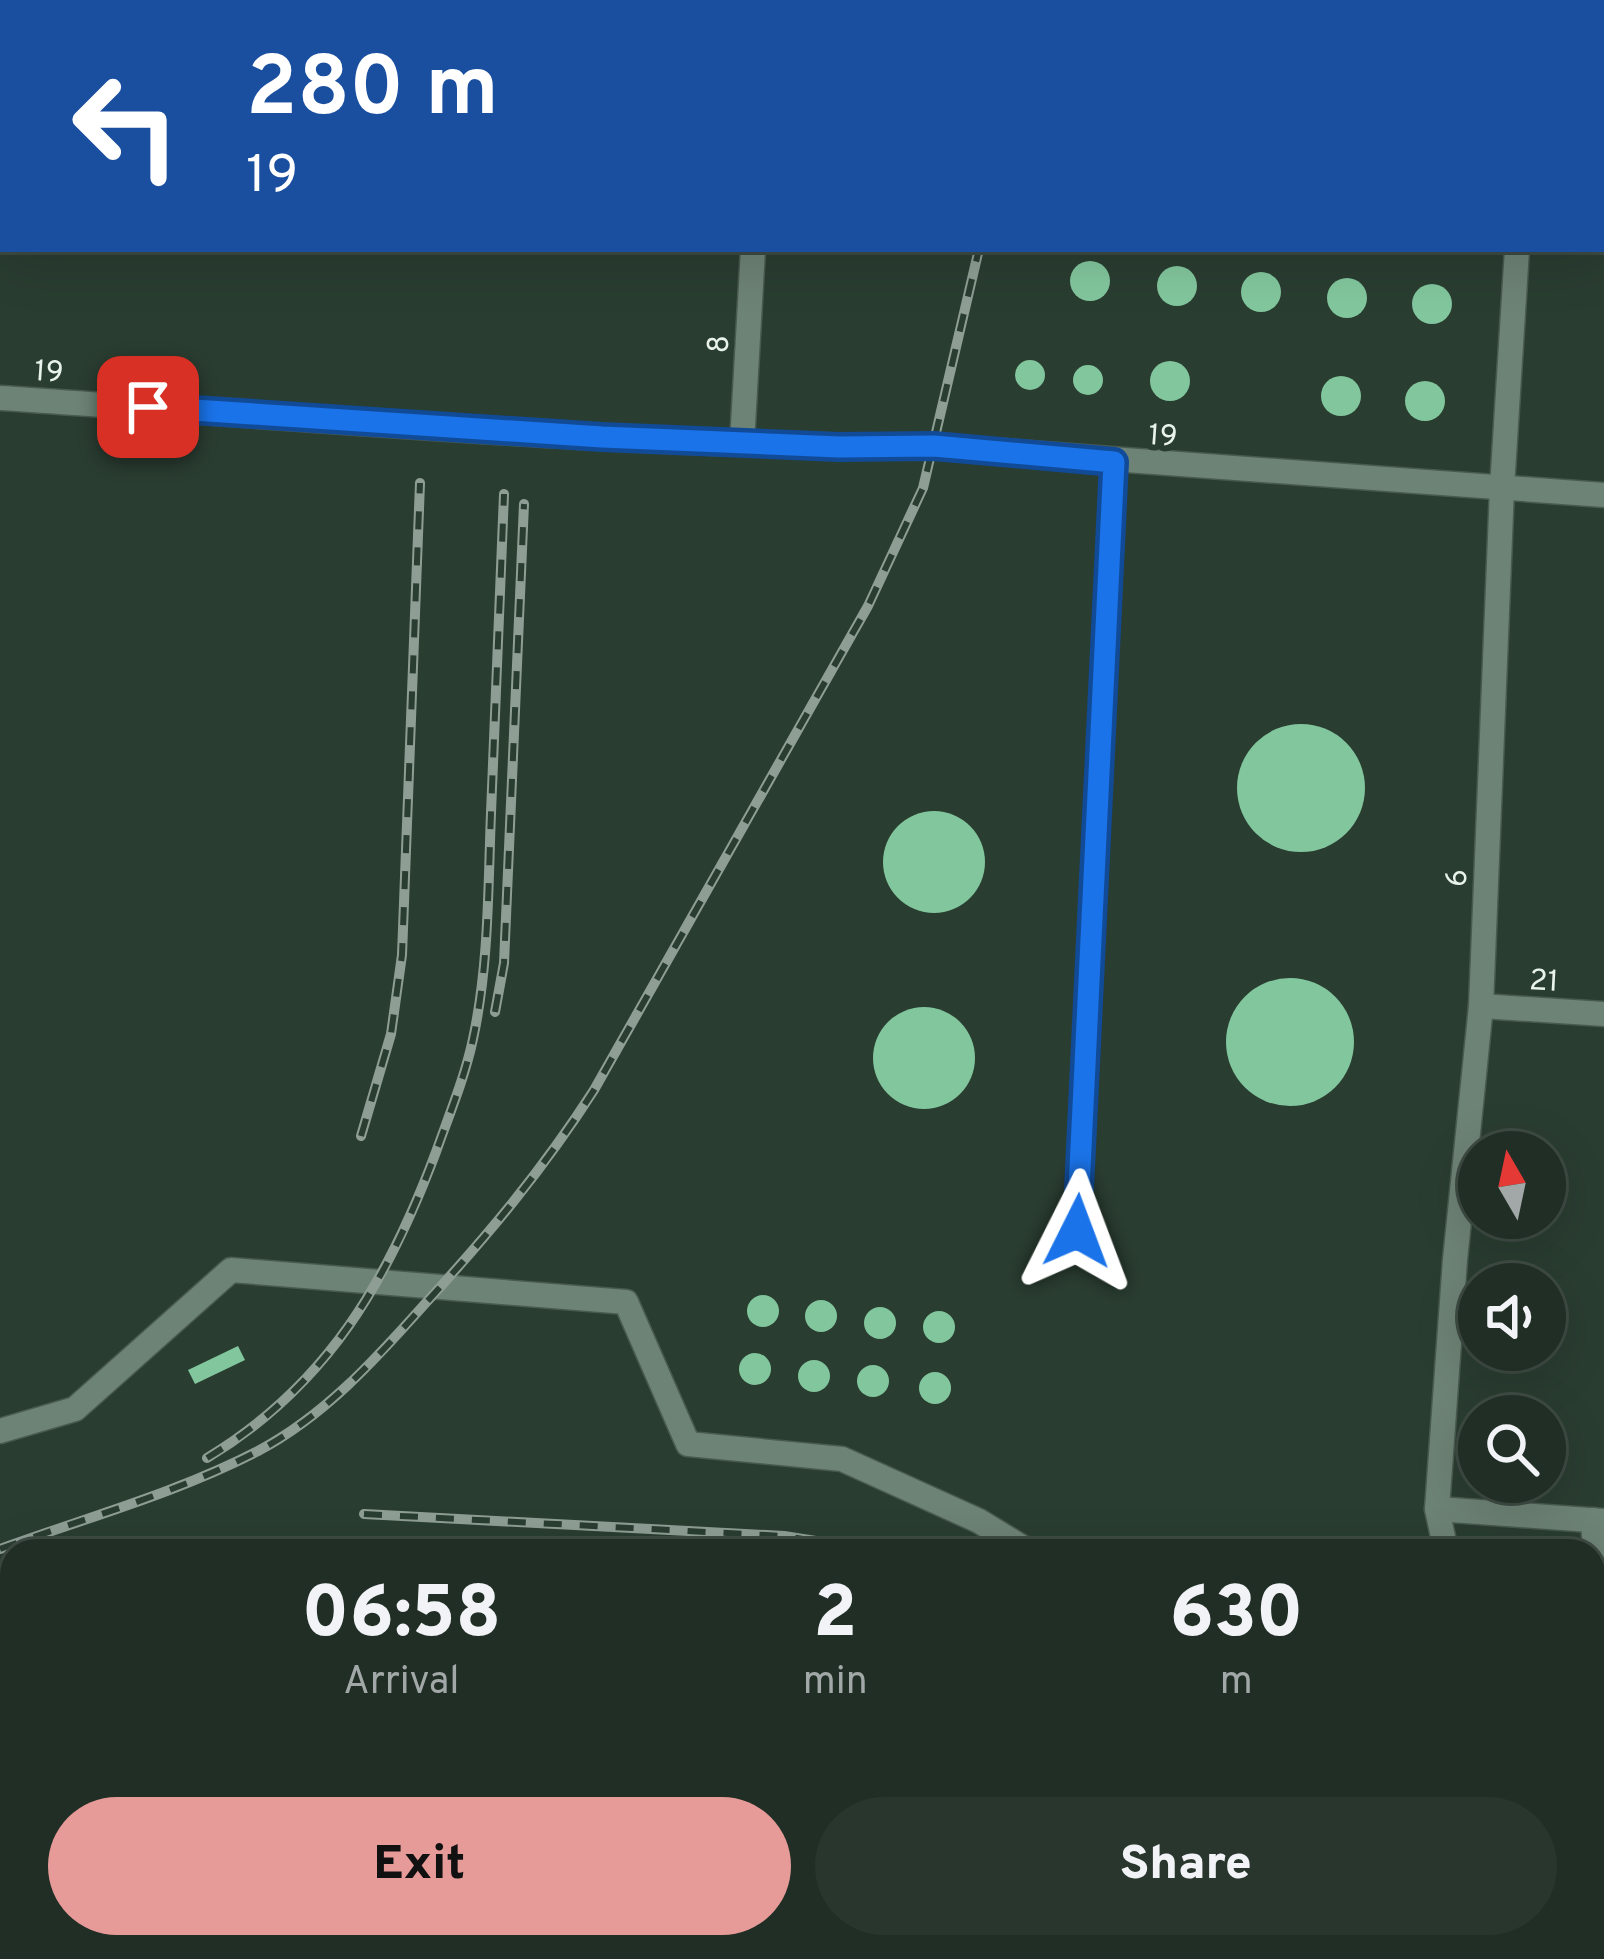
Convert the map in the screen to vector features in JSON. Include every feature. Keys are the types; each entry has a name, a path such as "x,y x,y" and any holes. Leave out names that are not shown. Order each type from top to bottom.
{"street":[{"name":"8","path":"742,442 753,252"},
{"name":"6","path":"1443,1539 1437,1509 1455,1260 1481,1006 1517,252"},
{"name":"19","path":"0,398 742,442 934,446 1604,495"},
{"path":"1077,1231 1114,462"},
{"name":"21","path":"1481,1006 1604,1014"},
{"path":"0,1431 75,1408 231,1270 626,1302 688,1444 842,1459 1008,1539"},
{"path":"1437,1509 1599,1520"}],"building":[{"path":"1090,261 1104,267 1110,281 1104,295 1090,301 1076,295 1070,281 1076,267"},
{"path":"1177,266 1191,272 1197,286 1191,300 1177,306 1163,300 1157,286 1163,272"},
{"path":"1261,272 1275,278 1281,292 1275,306 1261,312 1247,306 1241,292 1247,278"},
{"path":"1347,278 1361,284 1367,298 1361,312 1347,318 1333,312 1327,298 1333,284"},
{"path":"1432,284 1446,290 1452,304 1446,318 1432,324 1418,318 1412,304 1418,290"},
{"path":"1030,360 1041,364 1045,375 1041,386 1030,390 1019,386 1015,375 1019,364"},
{"path":"1170,361 1184,367 1190,381 1184,395 1170,401 1156,395 1150,381 1156,367"},
{"path":"1088,365 1099,369 1103,380 1099,391 1088,395 1077,391 1073,380 1077,369"},
{"path":"1341,376 1355,382 1361,396 1355,410 1341,416 1327,410 1321,396 1327,382"},
{"path":"1425,381 1439,387 1445,401 1439,415 1425,421 1411,415 1405,401 1411,387"},
{"path":"1301,724 1325,729 1346,743 1360,764 1365,788 1360,812 1346,833 1325,847 1301,852 1277,847 1256,833 1242,812 1237,788 1242,764 1256,743 1277,729"},
{"path":"934,811 954,815 970,826 981,842 985,862 981,882 970,898 954,909 934,913 914,909 898,898 887,882 883,862 887,842 898,826 914,815"},
{"path":"1290,978 1314,983 1335,997 1349,1018 1354,1042 1349,1066 1335,1087 1314,1101 1290,1106 1266,1101 1245,1087 1231,1066 1226,1042 1231,1018 1245,997 1266,983"},
{"path":"924,1007 944,1011 960,1022 971,1038 975,1058 971,1078 960,1094 944,1105 924,1109 904,1105 888,1094 877,1078 873,1058 877,1038 888,1022 904,1011"},
{"path":"763,1295 774,1300 779,1311 774,1322 763,1327 752,1322 747,1311 752,1300"},
{"path":"821,1300 832,1305 837,1316 832,1327 821,1332 810,1327 805,1316 810,1305"},
{"path":"880,1307 891,1312 896,1323 891,1334 880,1339 869,1334 864,1323 869,1312"},
{"path":"939,1311 950,1316 955,1327 950,1338 939,1343 928,1338 923,1327 928,1316"},
{"path":"238,1346 245,1360 195,1384 188,1370"},
{"path":"755,1353 766,1358 771,1369 766,1380 755,1385 744,1380 739,1369 744,1358"},
{"path":"814,1360 825,1365 830,1376 825,1387 814,1392 803,1387 798,1376 803,1365"},
{"path":"873,1365 884,1370 889,1381 884,1392 873,1397 862,1392 857,1381 862,1370"},
{"path":"935,1372 946,1377 951,1388 946,1399 935,1404 924,1399 919,1388 924,1377"}],"railway":[{"path":"29,1539 195,1480 258,1451 305,1421 386,1347 534,1175 594,1090 868,606 923,488 978,252"},
{"path":"361,1136 391,1034 402,955 420,483"},
{"path":"207,1458 287,1397 349,1326 397,1244 466,1067 478,1011 487,926 504,494"},
{"path":"495,1012 504,963 524,504"},
{"path":"364,1514 803,1539"}],"route":[{"path":"148,407 602,437 934,446 1114,462 1077,1231"}]}
